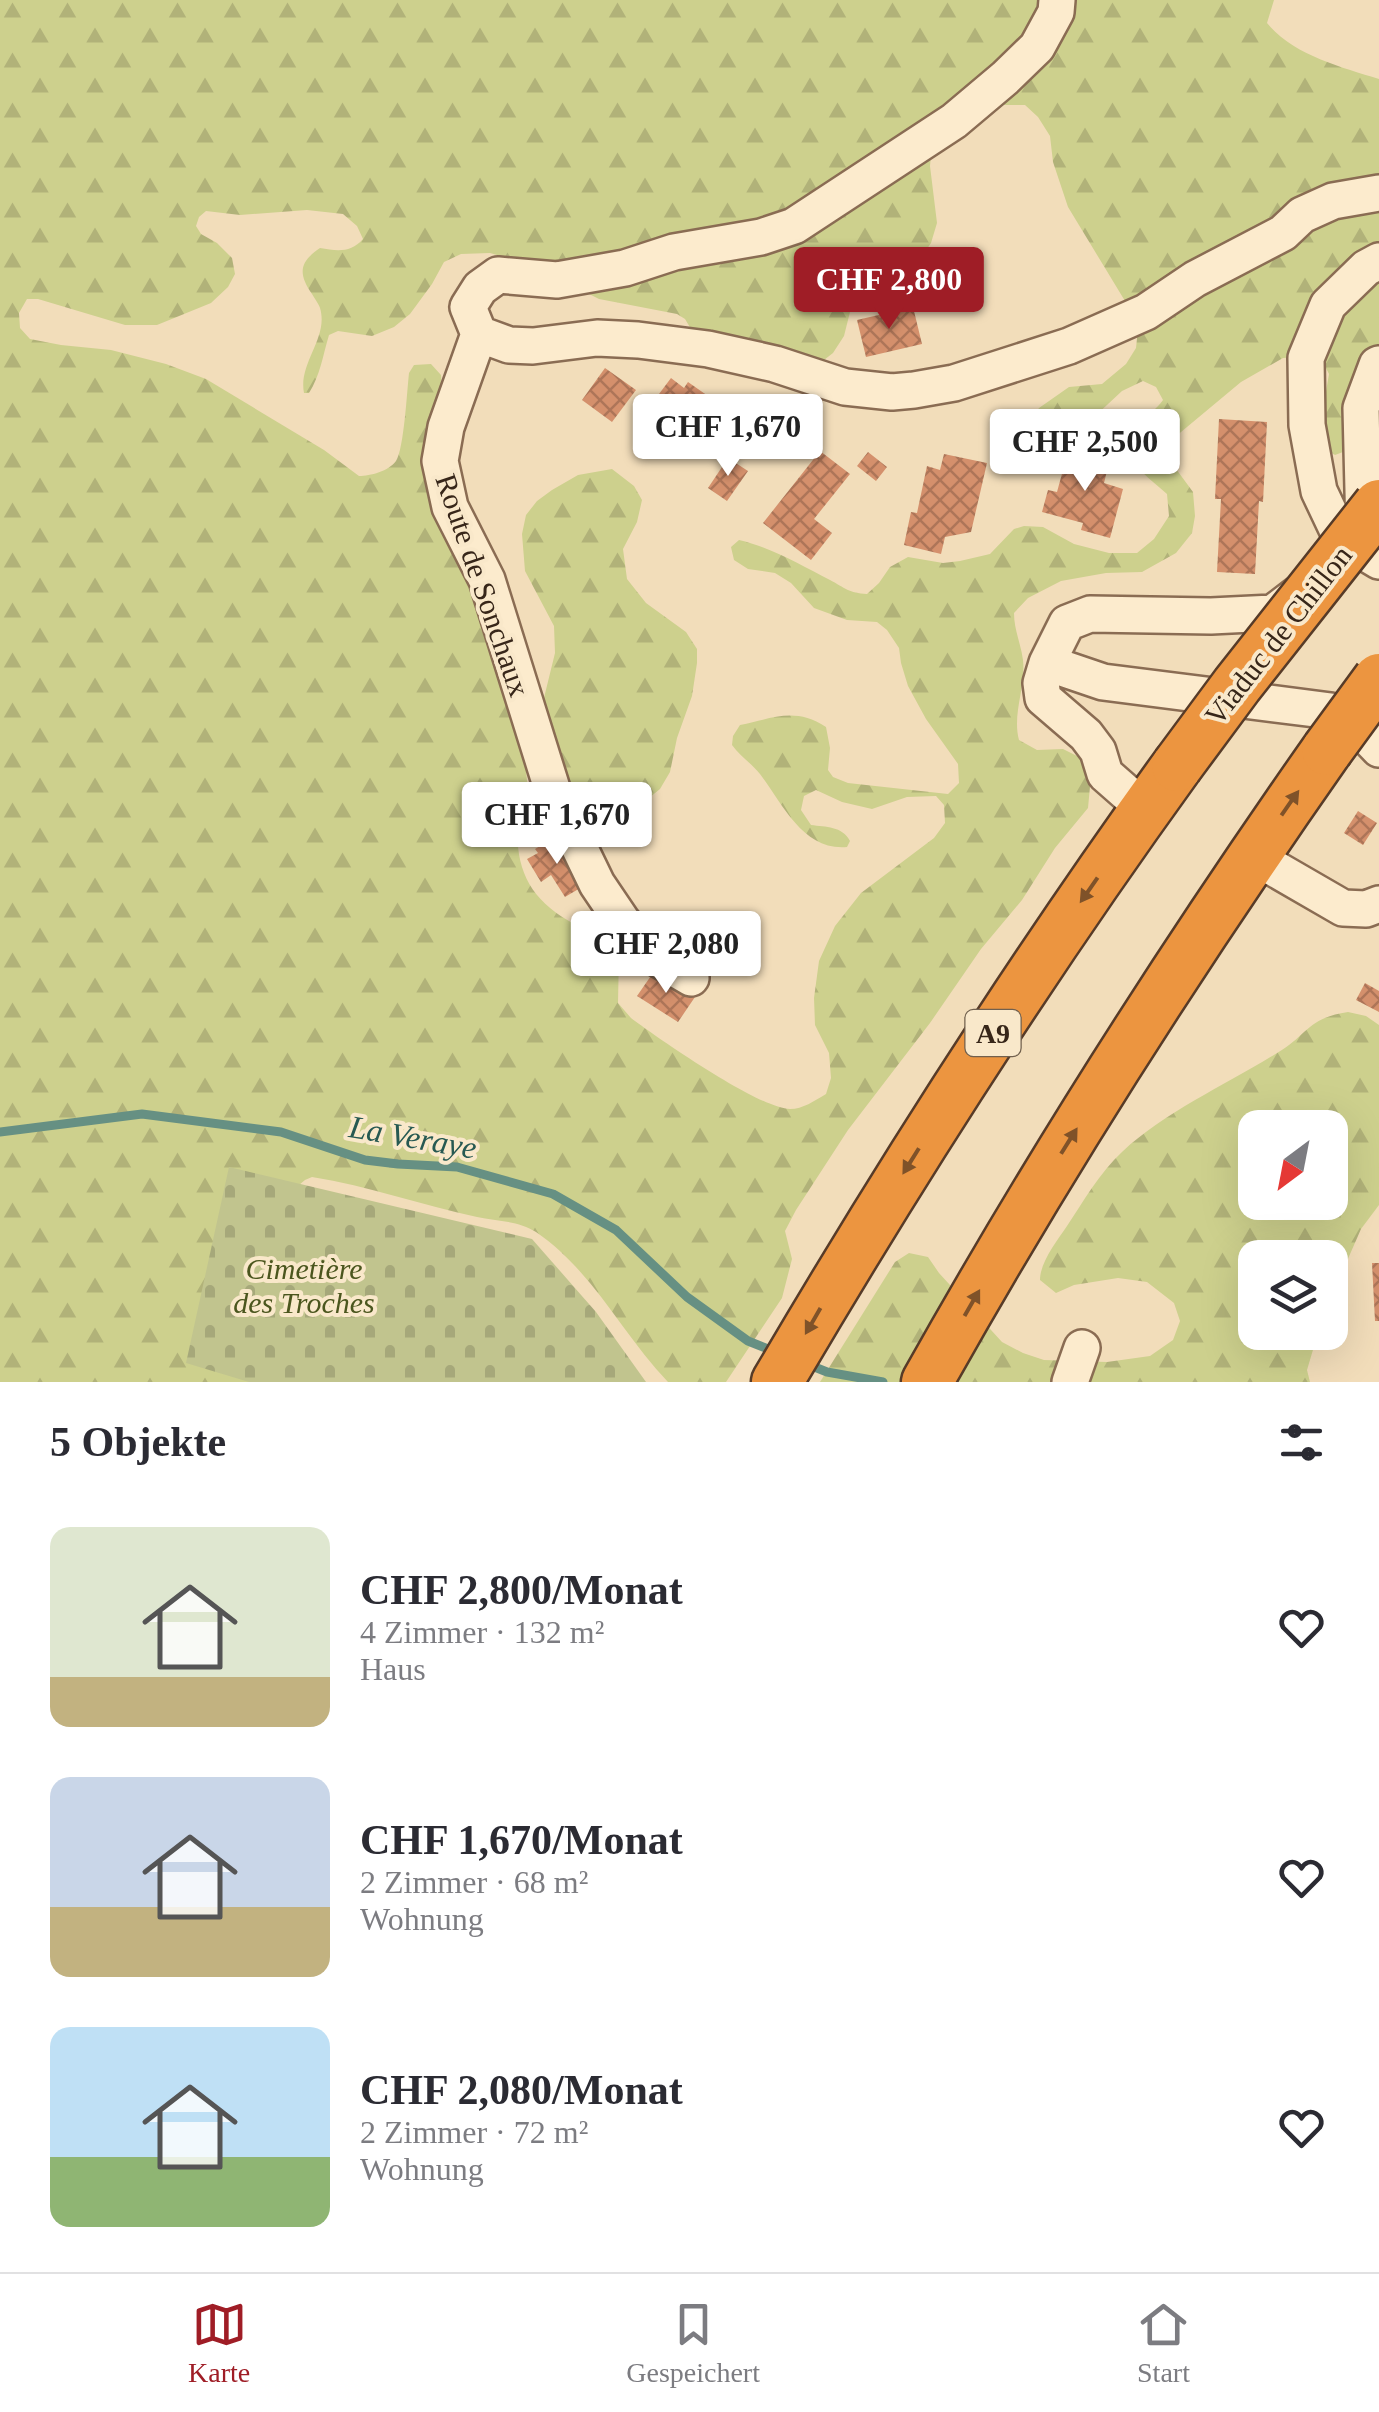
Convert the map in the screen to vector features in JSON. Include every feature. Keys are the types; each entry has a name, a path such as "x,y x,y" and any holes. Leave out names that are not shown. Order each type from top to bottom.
{"highway":[{"name":"Viaduc de Chillon","path":"1146,810 1358,517"},
{"path":"928,1382 1018,1224 1253,856 1379,679"},
{"name":"A9","path":"777,1382 970,1068 1059,932 1146,810"}],"street":[{"name":"Route de Sonchaux","path":"690,978 650,954 598,884 554,795 488,580 450,507 440,461 451,412 479,334 468,307 480,288 498,275 556,280 625,268 674,252 761,237 794,226 954,121 1037,46 1056,12 1057,0"},
{"path":"479,334 509,346 598,338 708,349 774,364 845,388 914,390 954,383 1068,346 1146,312 1195,279 1283,233 1302,215 1333,201 1379,193"},
{"path":"1372,557 1358,517 1320,490 1308,425 1306,358 1328,305 1366,268 1379,262"},
{"path":"1372,557 1360,408 1379,364"},
{"path":"1146,810 1105,774 1098,752 1086,735 1043,698 1041,683 1047,663 1067,623 1090,614 1273,613 1294,599 1358,517"},
{"path":"1047,663 1103,682 1332,711 1366,734 1379,749"},
{"path":"1253,856 1343,908 1366,909 1379,904"},
{"path":"1070,1382 1082,1348"}],"green space":[{"path":"0,0 1274,0 1267,23 1290,44 1318,59 1379,79 1379,348 1347,445 1335,455 1326,449 1323,409 1329,374 1323,362 1314,356 1283,358 1241,382 1175,437 1168,458 1193,492 1195,516 1192,533 1176,553 1142,572 1061,581 1028,598 1014,613 1023,660 1019,740 1037,750 1063,749 1079,757 1091,776 1088,808 848,1130 796,1210 785,1231 792,1259 782,1298 726,1382 668,1382 574,1265 529,1228 312,1177 287,1195 308,1382 0,1382","holes":["959,105 1025,105 1050,136 1053,162 1068,207 1138,329 1136,348 1126,364 1102,384 1069,387 1039,408 1025,429 1030,444 1049,452 1063,446 1122,391 1143,381 1156,387 1163,400 1132,434 1130,454 1141,471 1167,494 1169,516 1154,539 1137,553 1109,553 1074,544 1043,527 1024,526 1014,529 990,554 943,563 908,557 890,567 867,594 847,590 762,547 739,540 731,547 734,560 748,569 775,573 791,583 814,608 847,620 877,622 887,630 899,648 908,686 958,764 959,783 948,794 848,783 833,777 828,770 830,748 826,727 815,721 774,717 740,725 733,736 732,745 760,774 796,823 818,842 847,847 850,841 838,830 811,825 801,810 804,796 816,790 842,802 872,809 907,797 936,796 944,805 945,823 934,838 861,893 835,926 819,961 815,1025 829,1053 831,1078 826,1094 799,1108 776,1106 710,1071 631,1018 618,1003 619,954 613,934 600,925 573,923 554,911 525,876 518,847 519,814 530,808 523,743 435,430 442,390 441,375 431,364 414,365 409,373 396,461 389,468 359,476 324,450 206,379 111,350 30,339 20,328 19,313 27,299 38,299 125,325 157,325 211,303 235,274 232,258 196,226 206,211 240,215 307,210 343,214 357,226 363,239 349,249 320,248 305,263 304,280 320,307 322,319 305,371 304,393 309,393 316,380 329,335 338,331 372,336 394,327 410,314 444,262 461,254 490,253 532,265 599,299 677,314 685,319 697,339 805,366 833,353 844,336 854,296 867,285 914,268 931,243 937,223 930,166 934,124"]},
{"path":"612,469 634,486 642,500 637,522 623,549 627,579 646,603 686,632 697,649 692,696 670,772 660,789 614,819 594,815 580,805 561,774 541,710 555,653 554,626 525,571 522,534 526,515 552,490 578,475"},
{"path":"1348,1012 1366,1016 1379,1025 1379,1205 1361,1229 1348,1259 1348,1240 1238,1240 1238,1350 1313,1350 1307,1370 1310,1382 820,1382 895,1262 909,1253 928,1257 1002,1342 1044,1360 1107,1362 1150,1356 1173,1340 1180,1321 1174,1303 1147,1282 1118,1278 1074,1285 1056,1293 1040,1280 1046,1259 1099,1178 1139,1137 1277,1053 1324,1018"},
{"name":"Cimetière des Troches","path":"229,1167 532,1239 596,1312 646,1382 249,1382 186,1363"}],"building":[{"path":"913,307 922,344 866,357 857,320"},
{"path":"605,368 636,390 612,422 582,400"},
{"path":"671,378 684,388 688,382 708,396 703,403 709,407 680,446 641,418"},
{"path":"1219,419 1267,422 1255,574 1217,572 1221,499 1215,499"},
{"path":"1069,448 1110,459 1104,483 1123,489 1110,538 1081,530 1083,523 1042,512 1048,490 1057,492"},
{"path":"820,451 850,474 814,519 832,533 811,560 763,523"},
{"path":"868,452 887,467 876,481 857,466"},
{"path":"944,454 987,463 971,532 945,537 941,554 904,545 911,512 917,513 927,466 940,470"},
{"path":"728,458 748,471 727,501 708,488"},
{"path":"1358,811 1377,823 1363,845 1344,833"},
{"path":"557,836 587,884 565,897 551,875 541,882 527,859 538,853 535,849"},
{"path":"655,970 695,997 678,1022 637,996"},
{"path":"1365,983 1379,991 1379,1012 1356,1000"},
{"path":"1372,1263 1379,1263 1379,1321 1375,1321"}],"waterway":[{"name":"La Veraye","path":"0,1132 142,1114 281,1132 365,1160 457,1167 553,1194 616,1230 687,1297 748,1341 778,1353"},
{"name":"La Veraye","path":"807,1364 827,1372 883,1382"}]}
